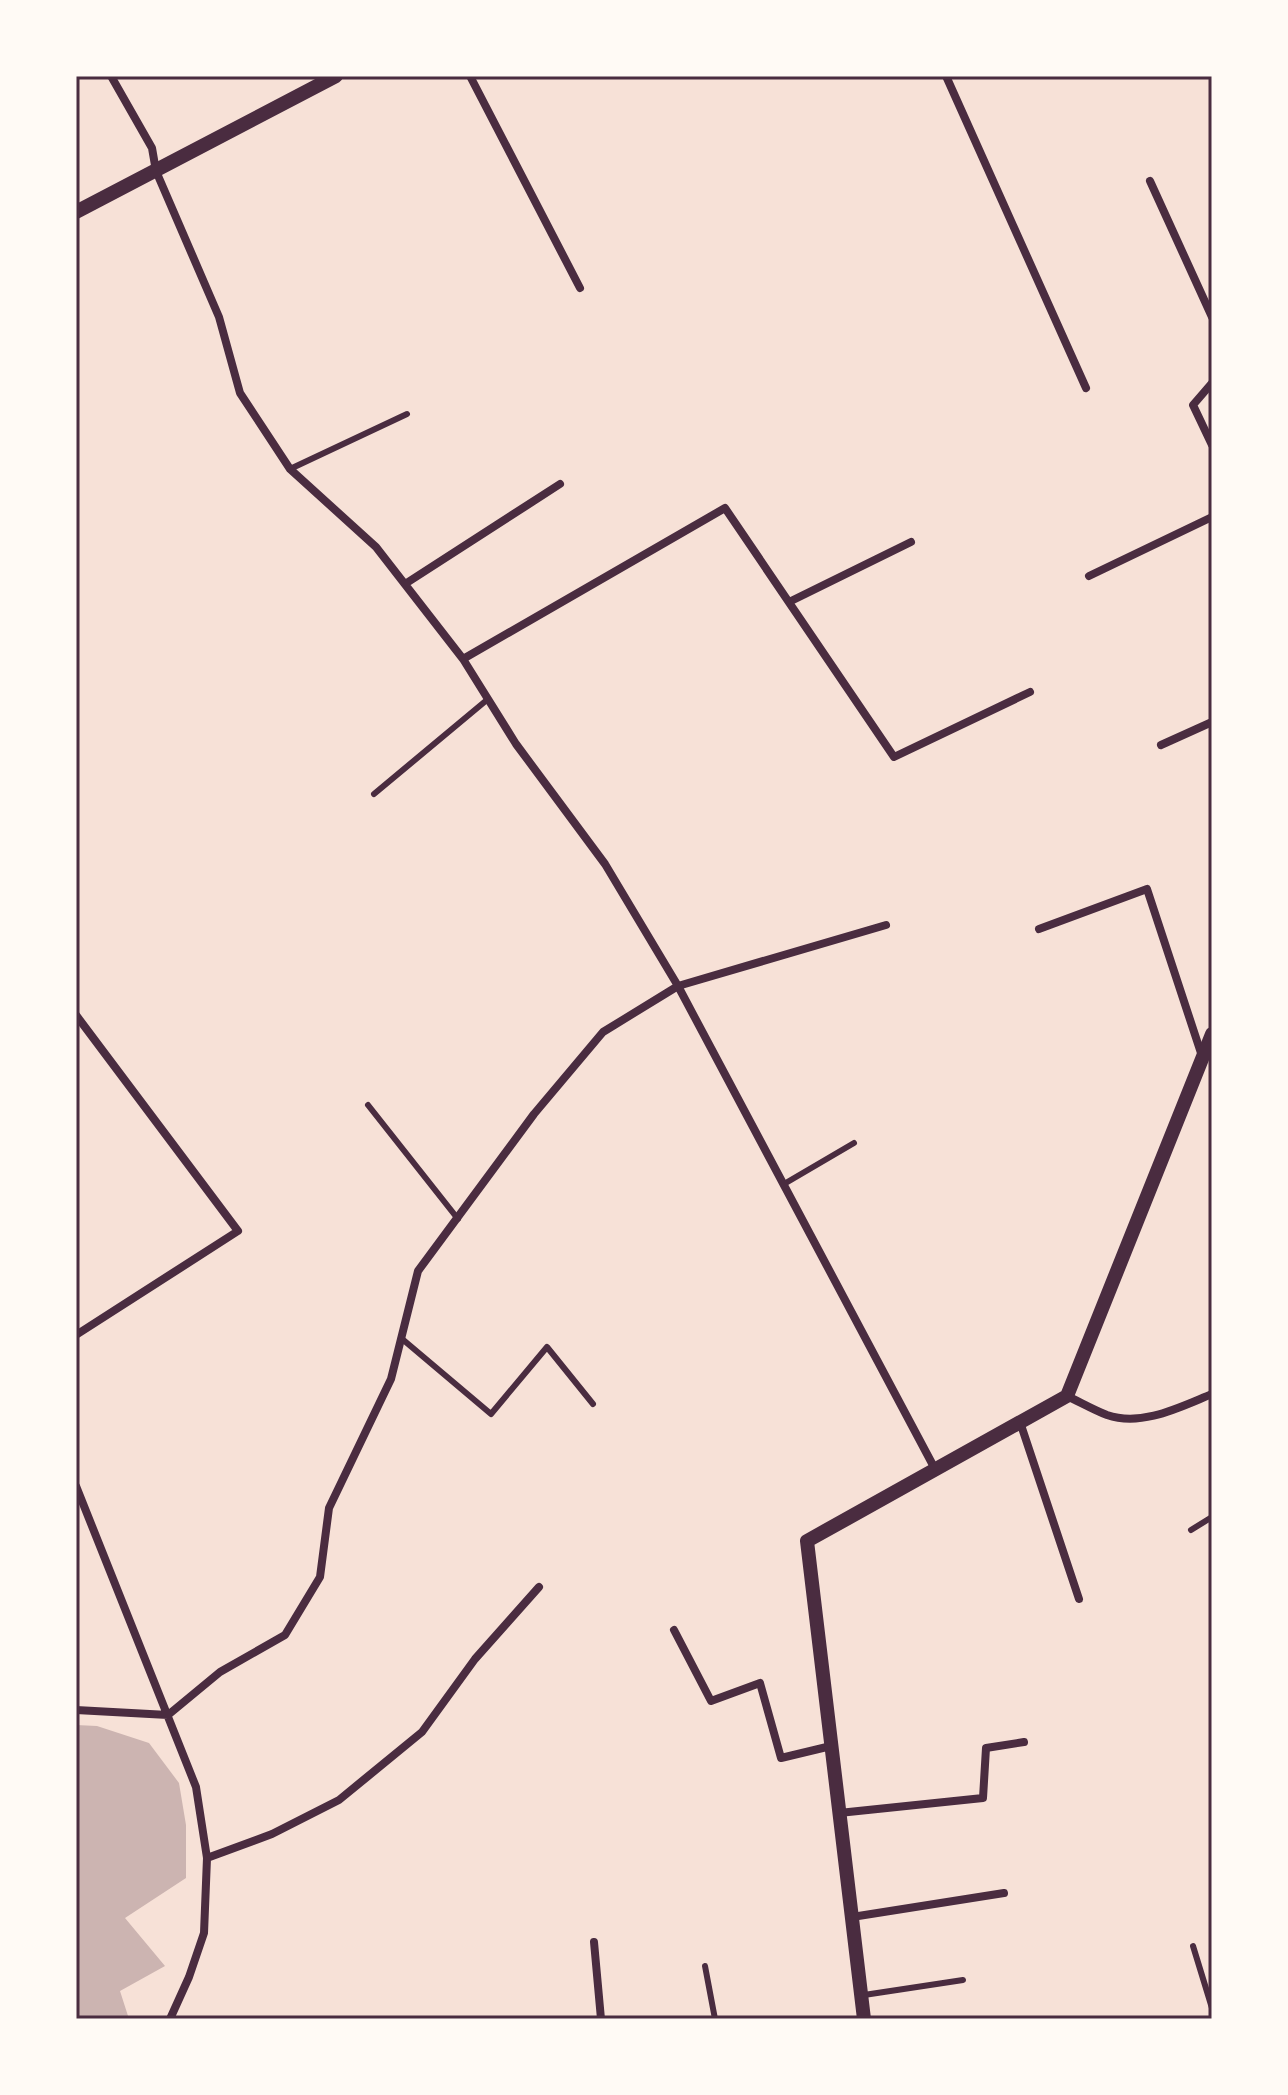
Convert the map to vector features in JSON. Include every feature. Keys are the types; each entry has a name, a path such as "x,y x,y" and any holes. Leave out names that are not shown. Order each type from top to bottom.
{"street":[{"path":"111,76 152,148 156,171 219,317 240,393 290,469 376,547 405,584 463,659 516,744 605,864 678,986 935,1469"},
{"path":"76,212 336,76"},
{"path":"470,76 580,288"},
{"path":"946,76 1086,388"},
{"path":"1150,181 1212,317"},
{"path":"1212,383 1193,405 1212,445"},
{"path":"405,584 560,484"},
{"path":"463,659 725,508 894,757 1030,692"},
{"path":"1089,576 1212,517"},
{"path":"789,602 911,542"},
{"path":"1161,745 1212,722"},
{"path":"1039,929 1147,889 1202,1057"},
{"path":"76,1710 168,1715 220,1672 285,1635 320,1577 329,1508 391,1379 418,1271 534,1114 603,1032 678,986 886,925"},
{"path":"76,1015 238,1231 76,1335"},
{"path":"864,2019 807,1541 1067,1396 1212,1034"},
{"path":"1067,1396 1108,1416 1134,1420 1169,1411 1212,1394"},
{"path":"1020,1422 1079,1599"},
{"path":"76,1486 196,1787 207,1858 204,1933 170,2019"},
{"path":"207,1858 272,1834 339,1800 422,1732 475,1659 539,1587"},
{"path":"674,1630 711,1701 760,1683 781,1758 831,1746"},
{"path":"839,1813 983,1798 986,1748 1024,1742"},
{"path":"852,1917 1004,1893"},
{"path":"594,1942 601,2019"}],"lane":[{"path":"290,469 407,414"},
{"path":"374,794 488,699"},
{"path":"368,1105 458,1219"},
{"path":"784,1184 854,1143"},
{"path":"401,1338 491,1414 547,1347 593,1404"},
{"path":"1191,1530 1212,1517"},
{"path":"1193,1946 1208,1983 1212,2008"},
{"path":"705,1966 715,2019"},
{"path":"861,1995 963,1980"}],"building":[{"path":"76,1725 97,1726 149,1743 179,1783 186,1825 186,1878 125,1918 165,1966 120,1991 129,2019 76,2019"}]}
